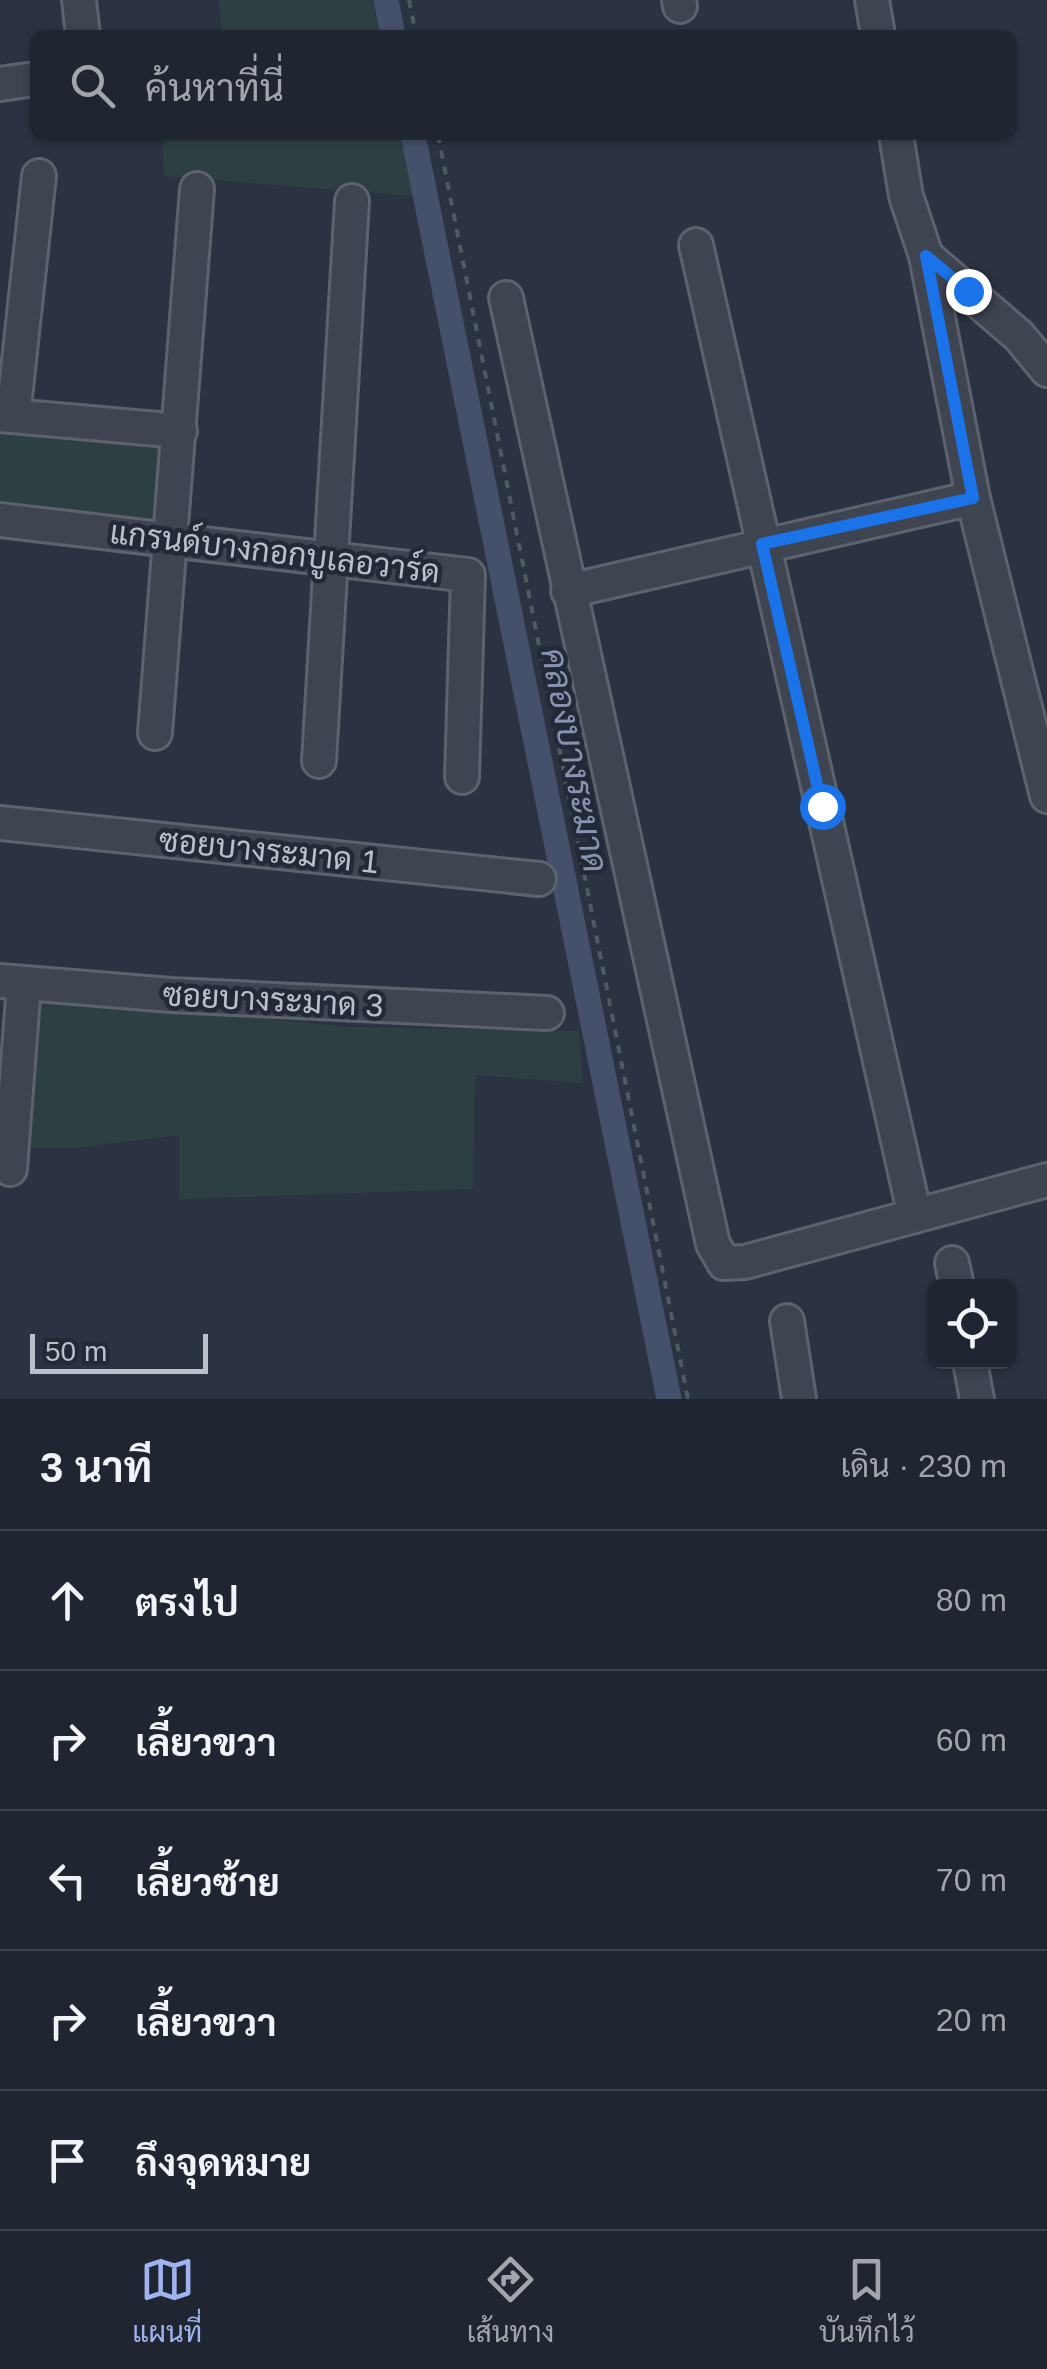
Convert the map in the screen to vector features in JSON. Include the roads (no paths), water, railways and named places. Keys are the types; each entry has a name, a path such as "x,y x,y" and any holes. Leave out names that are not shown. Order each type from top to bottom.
{"street":[{"path":"79,0 82,30"},
{"path":"872,0 877,30"},
{"path":"0,84 30,80"},
{"path":"897,140 906,196 926,256 973,498 1047,796"},
{"path":"39,176 6,415 180,430"},
{"path":"155,733 196,189"},
{"path":"319,761 352,201"},
{"path":"696,245 916,1216"},
{"path":"926,256 1019,336 1047,370"},
{"path":"506,298 713,1244 724,1263 745,1262 1047,1180"},
{"path":"568,591 973,498"},
{"name":"แกรนด์บางกอกบูเลอวาร์ด","path":"0,520 468,575 462,778"},
{"name":"ซอยบางระมาด 1","path":"0,823 538,879"},
{"path":"10,1168 12,983"},
{"name":"ซอยบางระมาด 3","path":"12,983 547,1012"},
{"path":"787,1320 799,1399"},
{"path":"971,1369 977,1399"}],"waterway":[{"name":"คลองบางระมาด","path":"386,0 392,30"},
{"name":"คลองบางระมาด","path":"414,140 669,1399"}]}
